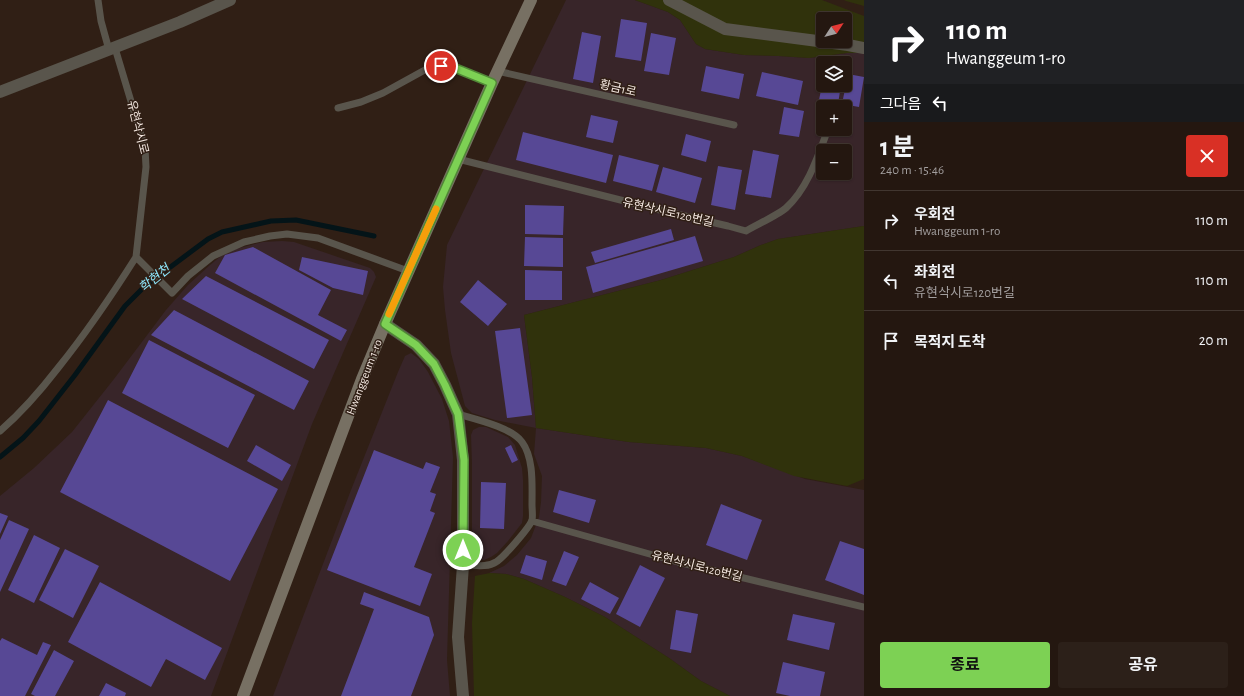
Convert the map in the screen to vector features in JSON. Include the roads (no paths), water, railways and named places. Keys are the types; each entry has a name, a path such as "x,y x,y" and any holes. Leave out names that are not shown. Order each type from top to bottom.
{"street":[{"path":"0,92 180,22 230,0"},
{"name":"Hwanggeum 1-ro","path":"243,696 385,324 492,83 531,0"},
{"path":"669,0 725,29 864,48"},
{"path":"385,324 416,345 434,364 458,414 464,460 463,565 458,637 463,696"}],"lane":[{"name":"유현삭시로","path":"98,0 101,21 112,49 145,148 146,167 136,257"},
{"path":"338,108 361,102 383,93 432,66 450,66 492,83"},
{"name":"황금1로","path":"498,71 734,125"},
{"name":"유현삭시로120번길","path":"458,159 746,231 786,208 803,187 825,136"},
{"path":"0,431 32,400 75,346 111,296 136,257 172,293 188,276 212,256 244,242 287,234 318,238 408,271"},
{"path":"458,414 490,423 510,433 521,441 527,451 532,476 532,521 516,542 496,562 486,566 463,565"},
{"name":"유현삭시로120번길","path":"532,521 678,562 864,607"}],"waterway":[{"name":"학현천","path":"0,457 23,438 39,421 75,375 125,306 145,286 208,239 222,232 271,221 296,220 374,236"}]}
